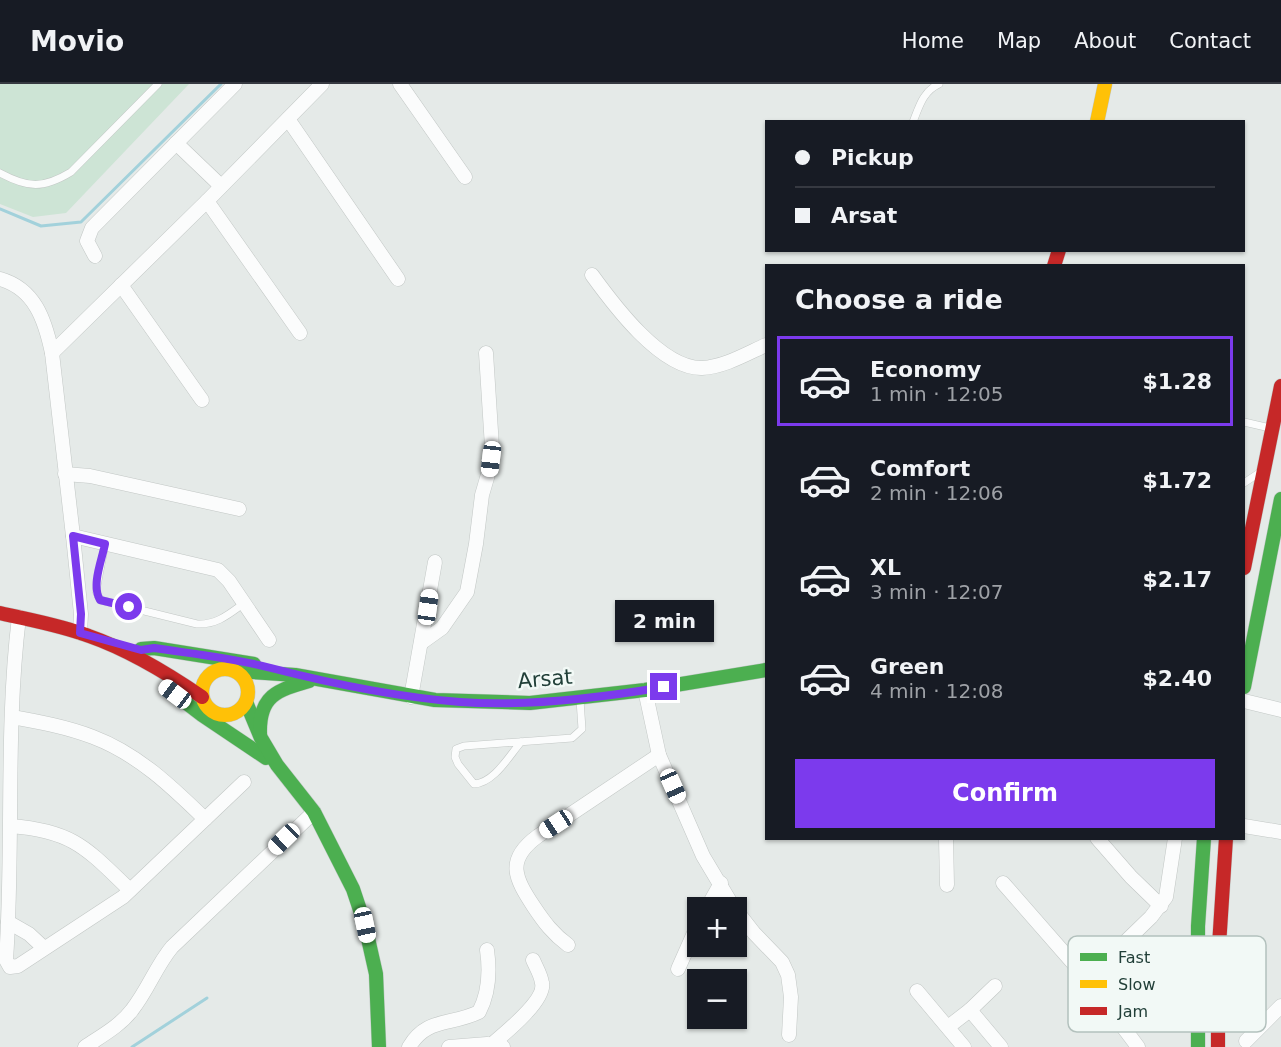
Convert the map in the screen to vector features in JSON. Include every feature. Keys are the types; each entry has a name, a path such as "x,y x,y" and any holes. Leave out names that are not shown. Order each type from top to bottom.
{"main road":[{"path":"1097,120 1105,84"},
{"path":"1245,563 1281,386"},
{"path":"1245,682 1281,499"},
{"path":"0,613 80,633 153,665 202,697 209,709 223,716 272,762 314,812 353,889 365,925 375,974 379,1047"},
{"path":"99,640 117,642 215,670 229,669 295,675"},
{"path":"141,650 154,648 266,666 326,681"},
{"path":"116,649 202,715 272,762"},
{"path":"202,697 204,681 215,670"},
{"name":"Arsat","path":"326,681 411,697 463,702 530,703 645,690 765,670"},
{"path":"236,671 246,682 247,700 272,762"},
{"path":"261,738 258,718 269,698 283,689 309,681"},
{"path":"223,716 234,714 247,700 277,685 326,681"},
{"path":"1198,936 1204,840"},
{"path":"1220,936 1226,840"}],"street":[{"path":"95,256 87,241 92,228 235,84"},
{"path":"52,353 322,84"},
{"path":"400,84 465,177"},
{"path":"288,119 398,279"},
{"path":"176,143 221,186"},
{"path":"207,201 300,333"},
{"path":"592,275 611,301 644,338 666,355 689,365 700,368 719,365 765,345"},
{"path":"0,279 22,289 38,308 46,325 52,353 73,536 81,614 80,633"},
{"path":"121,285 202,400"},
{"path":"421,643 442,628 467,592 492,447 486,353"},
{"path":"65,474 90,476 240,509"},
{"path":"73,536 218,570 229,581 269,640"},
{"path":"411,697 435,562"},
{"path":"19,617 12,717 12,826 6,960 9,967 18,966 123,897 244,782"},
{"path":"645,690 659,755 703,856 729,897"},
{"path":"1245,701 1281,710"},
{"path":"12,717 73,730 117,748 163,779 205,819"},
{"path":"568,945 546,925 519,885 516,874 520,853 524,846 538,836 659,755"},
{"path":"84,1047 127,1016 162,959 172,947 314,812"},
{"path":"12,826 46,830 72,840 86,848 130,890"},
{"path":"1245,826 1281,832"},
{"path":"946,840 947,885"},
{"path":"1099,840 1131,877 1161,906"},
{"path":"1131,936 1161,906 1166,897 1175,840"},
{"path":"713,897 721,883"},
{"path":"1003,883 1068,957"},
{"path":"8,922 29,933 44,948"},
{"path":"747,924 782,962 789,975 791,987 789,1035"},
{"path":"678,969 687,949"},
{"path":"409,1047 425,1028 479,1012 485,1001 490,968 487,950"},
{"path":"449,1047 497,1046 542,991 542,983 532,960"},
{"path":"944,1047 956,1037 970,1010 995,986"},
{"path":"917,992 956,1037"},
{"path":"1266,1021 1281,1006"},
{"path":"970,1010 1000,1047"},
{"path":"1127,1032 1138,1047"},
{"path":"1246,1041 1255,1032"}],"lane":[{"path":"0,173 20,182 39,185 54,182 70,172 158,84"},
{"path":"914,120 922,99 930,88 939,84"},
{"path":"1245,422 1272,429"},
{"path":"1245,482 1263,470"},
{"path":"105,544 96,591 100,600 209,625 222,620 243,604"},
{"path":"521,742 492,776 479,784 474,784 469,780 455,757 456,749 464,746 572,738 582,729 579,697"}],"green space":[{"path":"0,84 189,84 66,213 33,217 0,204"}],"waterway":[{"path":"0,209 41,226 81,222 221,84"},
{"path":"132,1047 207,998"}],"traffic: fast":[{"path":"1245,682 1281,499"},
{"path":"141,649 154,648 254,664"},
{"path":"236,671 295,675 435,700 530,703 645,690 765,670"},
{"path":"260,733 263,711 272,696 309,681"},
{"path":"168,689 266,758"},
{"path":"246,702 261,738 277,765 314,812 353,889 365,925 376,974 379,1047"},
{"path":"1198,936 1204,840"},
{"path":"1198,1032 1198,1047"}],"traffic: slow":[{"path":"1097,120 1105,84"},
{"path":"230,669 242,675 247,683 248,692 247,701 242,709 234,714 220,715 208,709 203,701 202,687 208,675 216,670 230,669"}],"traffic: jam":[{"path":"1055,264 1058,252"},
{"path":"1245,563 1281,386"},
{"path":"0,613 67,629 119,648 202,697"},
{"path":"1220,936 1226,840"},
{"path":"1218,1032 1218,1047"}],"route":[{"path":"129,607 100,600 96,591 105,544 73,536 81,614 80,633 99,640 117,642 141,650 154,648 259,665 295,675 435,700 530,703 664,687"}]}
